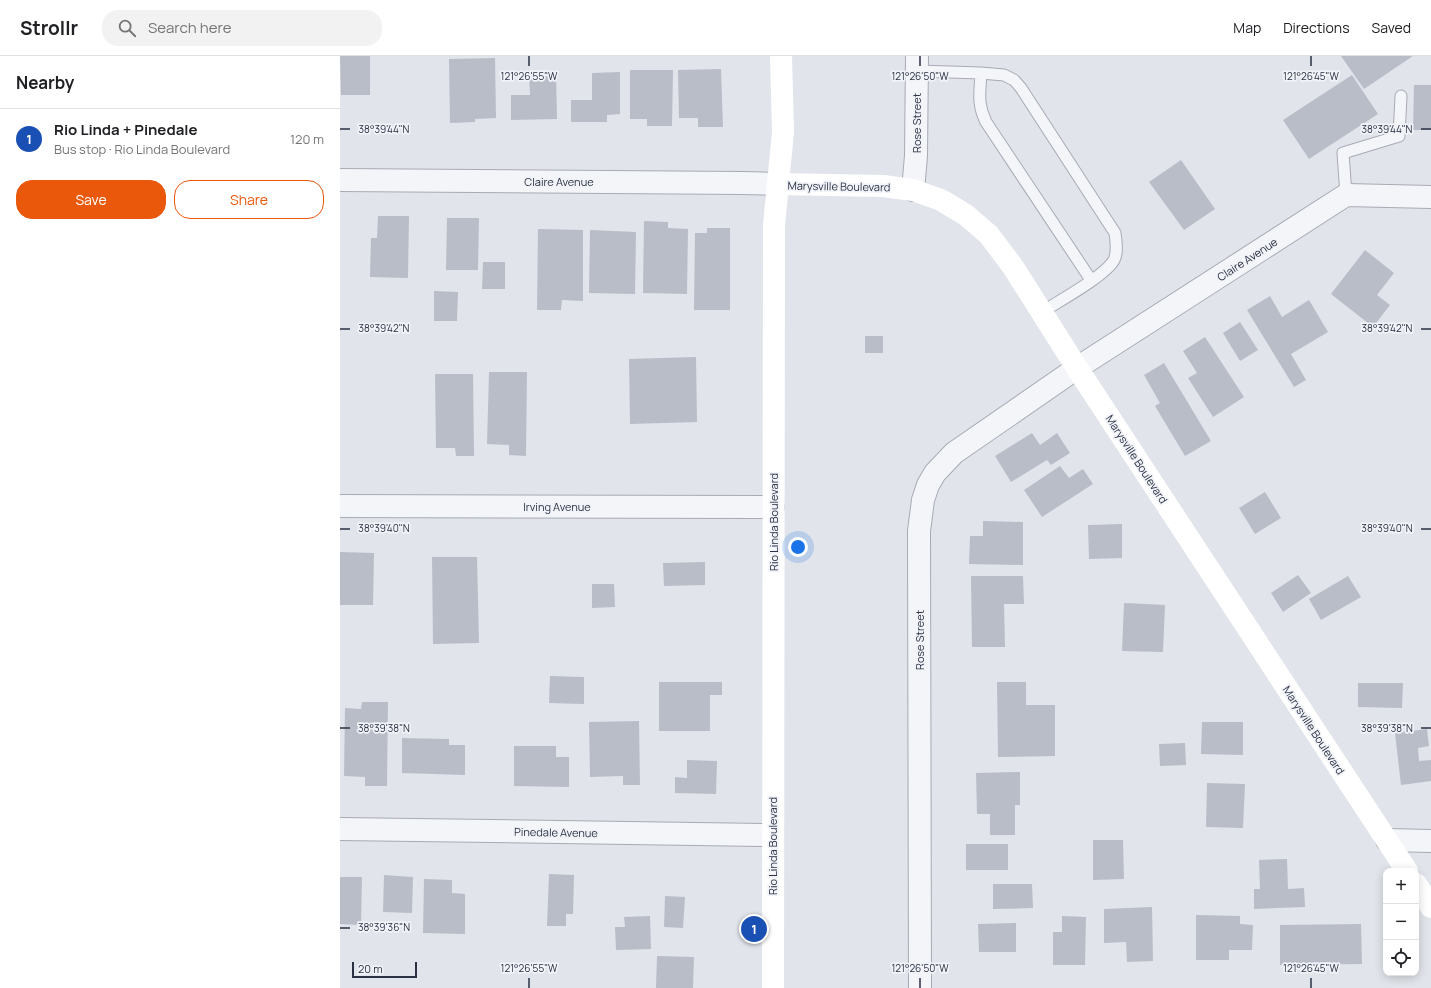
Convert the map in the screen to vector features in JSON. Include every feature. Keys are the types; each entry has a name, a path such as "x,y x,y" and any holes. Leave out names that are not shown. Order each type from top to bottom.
{"main road":[{"name":"Rio Linda Boulevard","path":"772,988 774,225 782,132 781,56"},
{"name":"Marysville Boulevard","path":"778,184 883,186 913,190 941,200 966,215 989,236 1013,267 1077,368 1405,868"},
{"path":"1419,889 1431,907"}],"street":[{"name":"Rose Street","path":"913,190 916,156 917,64"},
{"name":"Claire Avenue","path":"340,180 778,184"},
{"name":"Claire Avenue","path":"1077,368 1346,195"},
{"path":"1346,195 1431,197"},
{"name":"Rose Street","path":"920,988 919,531 923,500 935,473 954,453 1077,368"},
{"name":"Irving Avenue","path":"340,506 773,507"},
{"name":"Pinedale Avenue","path":"340,829 772,835"},
{"path":"1387,840 1431,841"}],"lane":[{"path":"917,64 1004,75 1014,80 1021,88 1114,233 1116,246 1115,259 1107,269 1042,312"},
{"path":"981,73 980,111 1091,280"},
{"path":"1346,195 1343,153 1399,136 1401,96"}],"building":[{"path":"340,56 370,56 370,95 341,95"},
{"path":"1341,56 1413,56 1364,89"},
{"path":"495,58 496,118 475,119 475,122 450,123 449,59"},
{"path":"721,69 723,127 698,127 698,118 679,118 678,70"},
{"path":"630,70 673,70 672,126 647,126 647,119 630,119"},
{"path":"556,71 557,119 511,120 511,95 530,95 529,72"},
{"path":"620,72 620,114 607,115 607,122 571,122 571,100 592,100 592,73"},
{"path":"1352,75 1378,114 1309,159 1283,120"},
{"path":"1414,85 1431,85 1431,130 1413,130"},
{"path":"1181,160 1215,209 1184,230 1149,182"},
{"path":"378,216 409,216 408,278 370,277 371,238 377,238"},
{"path":"447,218 479,218 478,270 446,270"},
{"path":"644,221 668,222 668,228 688,229 687,294 643,293"},
{"path":"707,228 730,228 730,310 694,310 695,233 707,233"},
{"path":"538,229 583,230 583,301 562,300 561,310 537,310"},
{"path":"590,230 636,232 635,294 589,293"},
{"path":"1365,250 1394,273 1377,295 1390,305 1373,327 1331,294"},
{"path":"483,262 505,262 505,289 482,289"},
{"path":"434,291 458,292 457,321 434,321"},
{"path":"1270,296 1282,317 1309,300 1328,332 1291,354 1306,380 1294,387 1247,310"},
{"path":"1240,322 1258,350 1240,361 1223,333"},
{"path":"865,336 883,336 883,353 865,353"},
{"path":"1205,337 1244,397 1213,417 1188,378 1197,373 1183,351"},
{"path":"696,357 697,422 630,424 629,359"},
{"path":"1164,363 1211,441 1185,456 1155,406 1160,403 1144,375"},
{"path":"489,372 527,372 526,456 509,455 509,445 487,444"},
{"path":"435,374 473,374 474,456 456,456 455,448 436,448"},
{"path":"1032,433 1040,445 1057,433 1070,453 1051,465 1047,460 1011,482 995,456"},
{"path":"1060,466 1069,478 1083,469 1093,484 1042,517 1024,490"},
{"path":"1265,492 1281,518 1255,534 1239,508"},
{"path":"983,521 1023,522 1023,565 969,564 970,536 983,536"},
{"path":"1122,524 1122,558 1089,559 1088,525"},
{"path":"340,552 374,553 373,605 340,605"},
{"path":"432,557 477,557 479,643 433,644"},
{"path":"705,562 705,585 664,586 663,563"},
{"path":"1298,575 1311,593 1283,612 1271,593"},
{"path":"971,576 1023,576 1024,604 1004,604 1005,647 972,647"},
{"path":"1348,576 1361,597 1321,620 1309,599"},
{"path":"592,584 614,584 615,607 592,608"},
{"path":"1124,603 1165,605 1163,652 1122,651"},
{"path":"550,676 584,677 584,704 549,703"},
{"path":"659,682 722,682 722,695 710,695 710,731 659,731"},
{"path":"997,682 1026,682 1026,705 1055,705 1055,756 998,757"},
{"path":"1358,683 1403,683 1402,708 1358,707"},
{"path":"362,702 388,702 387,786 365,786 365,777 344,776 345,708 361,709"},
{"path":"639,721 640,785 623,785 623,776 590,777 589,722"},
{"path":"1202,722 1243,722 1243,755 1201,754"},
{"path":"1427,729 1429,746 1418,748 1419,761 1431,760 1431,781 1401,785 1395,733"},
{"path":"402,738 449,739 449,745 465,745 465,775 402,773"},
{"path":"1185,743 1186,765 1160,766 1159,744"},
{"path":"514,746 556,746 556,757 569,757 569,787 514,786"},
{"path":"687,760 717,761 716,794 675,793 675,777 687,778"},
{"path":"1020,772 1020,805 1015,805 1015,835 990,835 990,814 977,814 976,773"},
{"path":"1207,783 1245,784 1243,828 1206,827"},
{"path":"1093,840 1123,840 1124,879 1093,880"},
{"path":"966,844 1008,844 1008,870 966,870"},
{"path":"1287,859 1288,889 1304,888 1305,907 1254,909 1254,889 1260,889 1259,860"},
{"path":"549,874 574,875 573,914 566,914 566,926 547,926"},
{"path":"384,875 413,877 412,913 383,912"},
{"path":"340,877 362,877 361,925 340,924"},
{"path":"424,879 452,880 452,893 465,894 465,934 423,933"},
{"path":"993,884 1032,884 1033,908 993,909"},
{"path":"665,896 685,897 683,928 664,927"},
{"path":"1152,907 1153,961 1127,962 1126,942 1104,943 1104,909"},
{"path":"1196,915 1240,916 1240,924 1253,925 1252,950 1229,950 1229,960 1196,960"},
{"path":"650,916 651,949 616,950 615,927 625,927 624,917"},
{"path":"1062,916 1086,917 1085,965 1053,965 1053,932 1062,932"},
{"path":"1016,923 1016,952 979,952 978,924"},
{"path":"1361,924 1362,964 1280,965 1280,925"},
{"path":"657,956 694,957 693,988 656,988"}],"place":[{"name":"Rio Linda + Pinedale","path":"754,929"}]}
